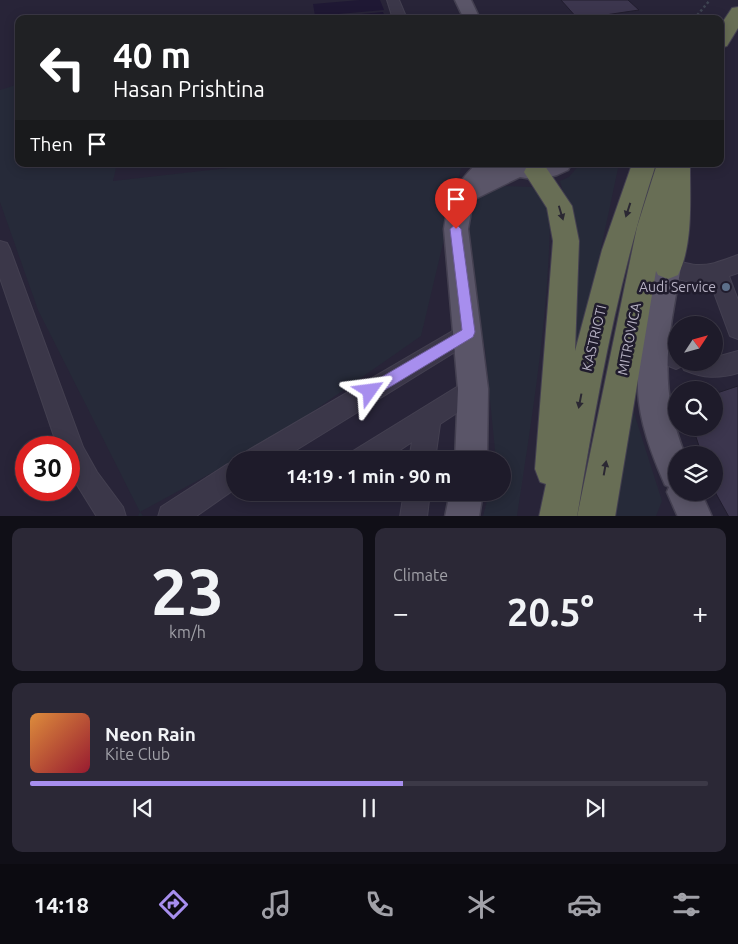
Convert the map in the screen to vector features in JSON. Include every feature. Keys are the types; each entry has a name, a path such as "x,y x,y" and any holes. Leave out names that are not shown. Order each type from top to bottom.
{"highway":[{"path":"532,167 559,206 566,241 551,516"},
{"name":"KASTRIOTI","path":"558,516 592,339 622,228 643,167"},
{"name":"MITROVICA","path":"596,516 650,227 668,167"},
{"path":"668,267 677,218 678,167"}],"main road":[{"path":"463,0 470,15"},
{"path":"470,451 473,389 456,235 459,205 465,190 486,167"},
{"path":"459,205 485,183 532,167"},
{"path":"668,267 665,354 653,376 654,407 668,453"},
{"path":"462,516 465,501"},
{"path":"688,501 696,516"}],"street":[{"path":"392,0 398,15"},
{"path":"0,249 73,454 88,481 113,516"},
{"path":"668,267 706,276 738,264"},
{"path":"717,272 738,329"},
{"path":"271,451 468,332"},
{"path":"723,366 738,362"},
{"path":"376,451 473,389"},
{"path":"423,451 429,417"},
{"path":"171,516 226,480"},
{"path":"413,516 416,501"}],"path":[{"path":"703,15 724,5"}],"shaded area":[{"path":"380,0 384,10 315,15 313,4"},
{"path":"383,12 384,15 349,15"},
{"path":"15,85 15,167 116,167 113,181 237,167 461,167 421,336 272,440 252,451 226,451 226,465 140,512 38,310 0,202 0,90"},
{"path":"577,167 618,167 573,379 576,238 560,181 569,177"},
{"path":"505,186 532,187 550,208 544,324 517,516 483,516 487,501 511,501 511,451 495,451 485,350 472,283 468,225 479,195"},
{"path":"629,397 662,501 656,516 611,516"}],"building":[{"path":"561,0 628,0 639,10 605,15 574,15"},
{"path":"738,386 738,516 728,516 720,501 723,501 723,446 699,446 696,436 723,436 723,391"}],"place":[{"name":"Audi Service","path":"726,287"}],"route":[{"path":"370,391 468,332 456,229"}]}
